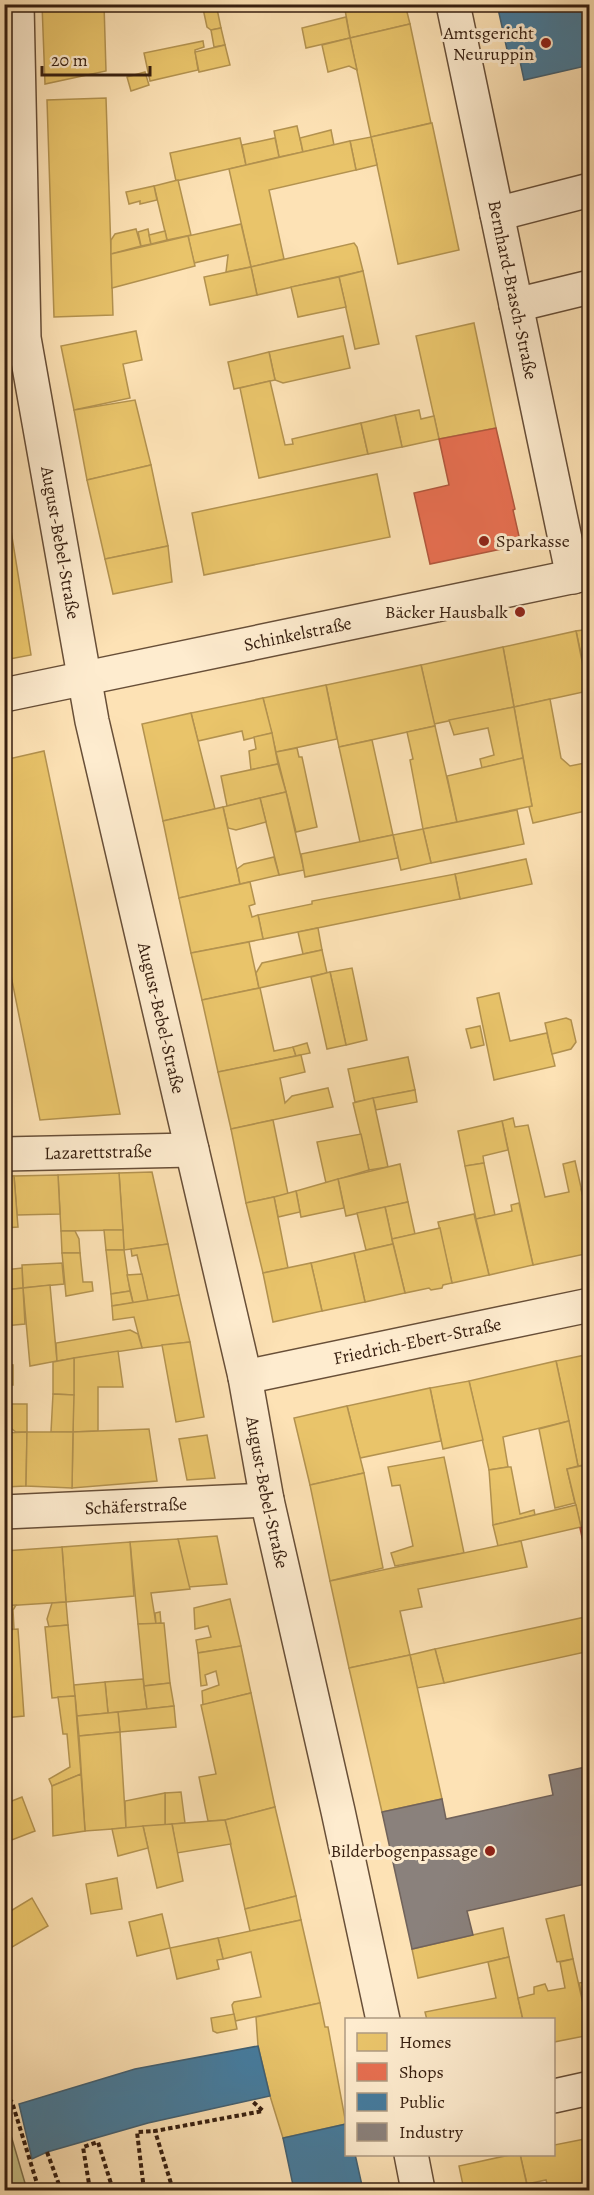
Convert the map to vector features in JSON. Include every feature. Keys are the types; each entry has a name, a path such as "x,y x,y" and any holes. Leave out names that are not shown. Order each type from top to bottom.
{"street":[{"name":"August-Bebel-Straße","path":"17,4 14,338 86,678 99,751 245,1377 267,1500 339,1811 383,2018"},
{"name":"Bernhard-Brasch-Straße","path":"453,4 516,305 581,575"},
{"path":"497,214 590,190"},
{"path":"516,305 590,287"},
{"name":"Schinkelstraße","path":"4,695 581,575"},
{"name":"Lazarettstraße","path":"4,1154 192,1150"},
{"name":"Friedrich-Ebert-Straße","path":"245,1377 590,1305"},
{"name":"Schäferstraße","path":"4,1512 267,1500"},
{"path":"555,2096 590,2088"},
{"path":"411,2156 418,2190"}],"path":[{"path":"4,2094 12,2102 39,2190"},
{"path":"144,2190 137,2132 155,2131 263,2111 252,2101"},
{"path":"155,2131 173,2190"},
{"path":"90,2190 83,2147 98,2142 113,2190"},
{"path":"47,2152 61,2190"},
{"path":"4,2163 12,2190"}],"shaded area":[{"path":"5,2115 27,2190 5,2190"}],"building: Homes":[{"path":"42,4 104,4 106,71 45,84"},
{"path":"202,4 216,4 221,28 211,30 207,27"},
{"path":"344,4 405,4 410,24 350,38"},
{"path":"346,17 350,38 306,48 302,28"},
{"path":"410,24 431,123 371,137 350,38"},
{"path":"221,28 225,45 214,47 211,30"},
{"path":"350,38 357,70 349,66 328,72 322,45"},
{"path":"203,41 204,47 195,50 198,70 150,81 144,53"},
{"path":"225,45 230,65 199,72 195,52"},
{"path":"145,72 149,85 131,91 127,77"},
{"path":"106,98 113,315 54,317 47,100"},
{"path":"432,123 459,250 398,264 371,137"},
{"path":"297,126 303,152 279,157 274,131"},
{"path":"331,130 334,145 303,152 300,138"},
{"path":"371,137 377,165 356,170 350,141"},
{"path":"240,138 246,165 176,181 170,153"},
{"path":"275,138 279,157 246,165 242,145"},
{"path":"350,141 356,170 269,190 284,259 251,267 229,169"},
{"path":"178,180 191,235 167,240 154,186"},
{"path":"154,186 157,200 129,204 126,192"},
{"path":"241,224 251,267 226,272 228,255 194,263 188,236"},
{"path":"136,229 141,246 111,254 111,240 115,234"},
{"path":"148,229 151,244 141,246 138,232"},
{"path":"165,231 167,240 151,244 149,235"},
{"path":"188,236 195,266 112,288 111,254"},
{"path":"354,243 363,271 257,295 251,267"},
{"path":"251,267 257,295 210,305 204,277"},
{"path":"363,271 379,344 355,349 339,277"},
{"path":"339,277 346,307 298,317 291,287"},
{"path":"474,323 496,428 439,439 416,336"},
{"path":"136,331 142,360 123,364 130,398 74,410 61,346"},
{"path":"343,336 350,368 283,383 275,380 269,352"},
{"path":"269,352 275,380 234,389 228,362"},
{"path":"270,381 285,445 293,444 292,439 361,423 368,454 259,478 240,388"},
{"path":"135,400 151,465 87,480 74,410"},
{"path":"419,410 421,419 434,416 439,439 402,447 395,415"},
{"path":"395,415 402,447 368,454 361,423"},
{"path":"151,465 168,546 105,559 87,480"},
{"path":"377,474 390,537 204,575 192,513"},
{"path":"4,487 31,655 4,660"},
{"path":"168,546 172,582 113,594 105,559"},
{"path":"590,629 590,695 576,631"},
{"path":"576,631 588,691 514,707 503,647"},
{"path":"503,647 514,707 434,724 421,665"},
{"path":"421,665 435,726 339,747 326,685"},
{"path":"326,685 337,739 276,752 263,698"},
{"path":"263,698 272,733 244,740 242,731 198,741 191,713"},
{"path":"550,699 561,758 570,766 590,762 590,810 533,823 514,707"},
{"path":"514,707 523,758 482,768 480,759 494,755 488,728 454,735 449,720"},
{"path":"191,713 215,809 163,821 142,724"},
{"path":"435,726 457,822 423,829 407,732"},
{"path":"272,733 278,764 251,770 249,751 256,749 254,737"},
{"path":"372,740 393,835 360,842 339,747"},
{"path":"297,748 299,757 302,757 317,827 296,832 276,752"},
{"path":"44,751 120,1114 40,1120 4,941 4,760"},
{"path":"523,758 532,806 457,822 447,776"},
{"path":"278,764 286,792 227,806 221,776"},
{"path":"286,792 304,870 279,875 260,798"},
{"path":"260,798 266,822 236,830 228,828 223,807"},
{"path":"223,807 240,884 179,898 163,821"},
{"path":"517,810 524,844 431,863 423,829"},
{"path":"423,829 431,863 401,870 393,835"},
{"path":"393,835 398,858 305,877 301,854"},
{"path":"274,857 279,875 240,884 237,869 244,864"},
{"path":"526,859 532,884 460,899 455,874"},
{"path":"455,874 460,899 263,939 258,915 312,904 312,901"},
{"path":"250,882 255,904 249,906 252,917 258,915 263,939 191,953 179,898"},
{"path":"318,928 322,950 303,954 298,932"},
{"path":"249,942 259,988 202,1000 191,953"},
{"path":"322,950 327,973 259,988 256,973 262,963"},
{"path":"352,968 367,1040 346,1045 330,972"},
{"path":"330,972 346,1045 327,1049 311,977"},
{"path":"260,988 274,1051 293,1047 296,1056 218,1072 202,1000"},
{"path":"499,993 510,1041 547,1033 555,1066 494,1080 477,998"},
{"path":"566,1018 571,1020 576,1042 571,1049 552,1054 545,1023"},
{"path":"480,1026 484,1045 471,1048 466,1029"},
{"path":"307,1043 310,1053 296,1056 293,1047"},
{"path":"301,1055 305,1072 280,1078 285,1103 292,1096 328,1088 333,1107 231,1129 218,1072"},
{"path":"408,1057 415,1090 355,1102 348,1069"},
{"path":"415,1090 417,1102 376,1110 373,1098"},
{"path":"373,1098 388,1167 369,1170 353,1103"},
{"path":"513,1118 515,1127 528,1125 545,1197 569,1192 563,1164 575,1161 590,1227 590,1253 533,1265 502,1121"},
{"path":"273,1120 288,1194 246,1203 231,1129"},
{"path":"502,1121 508,1150 483,1156 484,1163 465,1166 458,1131"},
{"path":"361,1134 369,1170 326,1183 317,1142"},
{"path":"484,1163 495,1215 476,1219 465,1166"},
{"path":"400,1164 408,1202 346,1216 338,1179"},
{"path":"152,1172 168,1244 124,1250 119,1173"},
{"path":"119,1173 123,1230 61,1231 58,1175"},
{"path":"58,1175 60,1214 17,1215 14,1176"},
{"path":"4,1176 14,1176 18,1227 4,1228"},
{"path":"338,1179 344,1208 301,1217 296,1191"},
{"path":"590,1187 590,1227 581,1189"},
{"path":"296,1191 300,1212 278,1217 274,1197"},
{"path":"274,1197 288,1268 263,1273 246,1203"},
{"path":"408,1202 415,1234 392,1239 385,1207"},
{"path":"519,1203 533,1265 489,1275 476,1219 512,1211 511,1205"},
{"path":"385,1207 393,1244 366,1250 357,1213"},
{"path":"474,1214 489,1275 452,1283 438,1222"},
{"path":"440,1228 452,1283 443,1285 442,1288 405,1293 392,1239"},
{"path":"104,1230 123,1230 124,1250 106,1250"},
{"path":"61,1231 75,1231 79,1239 80,1253 62,1253"},
{"path":"168,1244 179,1295 148,1301 137,1255 132,1256 131,1249"},
{"path":"393,1244 405,1293 365,1302 354,1253"},
{"path":"106,1250 124,1250 130,1291 111,1294"},
{"path":"62,1253 80,1253 83,1282 92,1282 93,1291 66,1296"},
{"path":"354,1253 365,1302 322,1311 311,1263"},
{"path":"62,1263 64,1284 23,1288 22,1265"},
{"path":"311,1263 322,1311 273,1322 263,1273"},
{"path":"22,1268 23,1288 4,1290 4,1270"},
{"path":"142,1274 148,1301 133,1303 127,1275"},
{"path":"50,1285 57,1361 30,1366 23,1288"},
{"path":"23,1288 25,1324 4,1326 4,1290"},
{"path":"130,1291 133,1303 112,1306 111,1294"},
{"path":"179,1295 190,1342 142,1348 134,1317 113,1320 112,1306"},
{"path":"130,1330 138,1334 142,1348 57,1361 56,1343"},
{"path":"190,1342 204,1417 176,1422 162,1345"},
{"path":"118,1351 123,1387 98,1387 98,1431 73,1432 74,1358"},
{"path":"590,1354 590,1464 578,1466 556,1361"},
{"path":"74,1358 74,1395 53,1394 53,1362"},
{"path":"556,1361 569,1421 503,1437 508,1467 489,1470 469,1381"},
{"path":"4,1364 13,1365 13,1385 4,1385"},
{"path":"469,1381 483,1440 443,1449 430,1388"},
{"path":"430,1388 441,1441 360,1458 347,1406"},
{"path":"53,1394 74,1395 73,1432 51,1432"},
{"path":"7,1404 27,1404 27,1432 16,1432 8,1426"},
{"path":"347,1406 364,1473 310,1485 294,1418"},
{"path":"569,1421 578,1466 567,1469 575,1503 555,1508 539,1429"},
{"path":"149,1429 157,1481 72,1488 73,1432"},
{"path":"27,1432 26,1486 4,1487 4,1433"},
{"path":"27,1432 73,1432 72,1488 26,1486"},
{"path":"207,1435 215,1478 187,1480 179,1439"},
{"path":"444,1457 464,1553 395,1566 391,1553 413,1546 400,1485 392,1486 388,1467"},
{"path":"590,1464 590,1525 581,1527 567,1469"},
{"path":"511,1467 520,1514 534,1510 535,1515 493,1525 489,1470"},
{"path":"364,1473 383,1568 330,1581 310,1485"},
{"path":"576,1505 581,1527 498,1546 493,1525"},
{"path":"217,1536 227,1584 188,1587 178,1539"},
{"path":"178,1539 190,1589 151,1593 156,1624 138,1624 130,1542"},
{"path":"521,1541 527,1567 418,1589 422,1607 400,1611 410,1655 349,1668 330,1581"},
{"path":"130,1542 134,1596 66,1602 62,1547"},
{"path":"62,1547 66,1602 4,1606 4,1551"},
{"path":"230,1599 241,1646 198,1653 196,1640 211,1637 208,1626 195,1629 194,1608"},
{"path":"66,1602 68,1625 49,1627 47,1619 52,1603"},
{"path":"16,1605 13,1610 14,1629 4,1630 4,1606"},
{"path":"160,1612 161,1623 156,1624 155,1613"},
{"path":"590,1616 590,1651 444,1683 435,1649"},
{"path":"164,1623 170,1683 144,1686 138,1624"},
{"path":"68,1625 75,1696 52,1698 45,1627"},
{"path":"18,1629 24,1716 4,1718 4,1630"},
{"path":"241,1646 251,1693 203,1705 202,1691 219,1685 216,1671 205,1675 207,1685 201,1686 198,1653"},
{"path":"435,1649 444,1683 417,1688 410,1655"},
{"path":"410,1655 442,1799 382,1812 349,1668"},
{"path":"143,1679 147,1709 108,1713 105,1682"},
{"path":"105,1682 108,1713 77,1716 74,1685"},
{"path":"170,1683 174,1706 147,1709 144,1686"},
{"path":"251,1693 275,1807 225,1820 208,1821 199,1777 216,1774 201,1705"},
{"path":"75,1696 81,1774 52,1786 49,1779 70,1767 67,1734 63,1734 58,1697"},
{"path":"174,1706 176,1727 120,1732 118,1712"},
{"path":"118,1712 120,1732 79,1736 77,1716"},
{"path":"120,1732 126,1828 85,1831 79,1736"},
{"path":"81,1774 85,1831 53,1836 52,1786"},
{"path":"181,1792 185,1823 165,1825 165,1793"},
{"path":"165,1793 165,1825 126,1828 125,1801"},
{"path":"22,1797 35,1831 4,1843 4,1804"},
{"path":"275,1807 296,1896 245,1909 225,1820"},
{"path":"225,1820 231,1844 177,1853 172,1824"},
{"path":"172,1824 183,1881 157,1888 143,1826"},
{"path":"143,1826 148,1848 118,1856 112,1829"},
{"path":"117,1878 122,1909 91,1914 86,1884"},
{"path":"296,1896 301,1920 250,1931 245,1909"},
{"path":"32,1898 48,1926 7,1950 4,1946 4,1915"},
{"path":"162,1914 170,1948 137,1956 129,1922"},
{"path":"564,1915 573,1959 557,1962 546,1919"},
{"path":"301,1920 320,2003 235,2021 232,2005 234,2002 261,1997 251,1952 223,1959 218,1938"},
{"path":"503,1928 509,1957 418,1978 412,1949"},
{"path":"218,1938 223,1959 217,1960 219,1969 177,1979 170,1948"},
{"path":"509,1957 523,2018 426,2018 425,2012 496,1998 488,1962"},
{"path":"573,1959 590,2035 555,2042 555,2018 523,2018 518,1998 534,1994 534,1987 545,1984 548,1991 565,1988 560,1962"},
{"path":"590,1981 590,2029 579,1983"},
{"path":"320,2003 325,2027 328,2027 345,2124 283,2138 258,2046 256,2017"},
{"path":"234,2014 237,2029 217,2033 213,2031 211,2018"},
{"path":"590,2138 590,2182 552,2190 548,2187 546,2180 527,2184 520,2156 555,2156 555,2145"},
{"path":"505,2156 520,2156 528,2190 464,2190 459,2166"}],"building: Shops":[{"path":"496,428 521,545 430,564 414,493 449,485 439,439"},
{"path":"590,1525 590,1550 585,1551 580,1528"},
{"path":"590,1651 590,1685 583,1653"}],"building: Public":[{"name":"Amtsgericht Neuruppin","path":"497,4 590,4 590,28 585,35 590,65 524,80 518,52 508,54"},
{"path":"258,2046 270,2096 148,2123 47,2152 32,2159 19,2104 135,2069"},
{"path":"345,2124 345,2156 355,2156 363,2190 294,2190 283,2138"}],"building: Industry":[{"name":"Bilderbogenpassage","path":"590,1766 590,1883 467,1911 473,1935 412,1949 382,1812 442,1799 446,1819 553,1795 549,1775"}],"place":[{"name":"Amtsgericht Neuruppin","path":"546,43"},
{"name":"Sparkasse","path":"484,541"},
{"name":"Bäcker Hausbalk","path":"520,612"},
{"name":"Bilderbogenpassage","path":"490,1851"}]}
